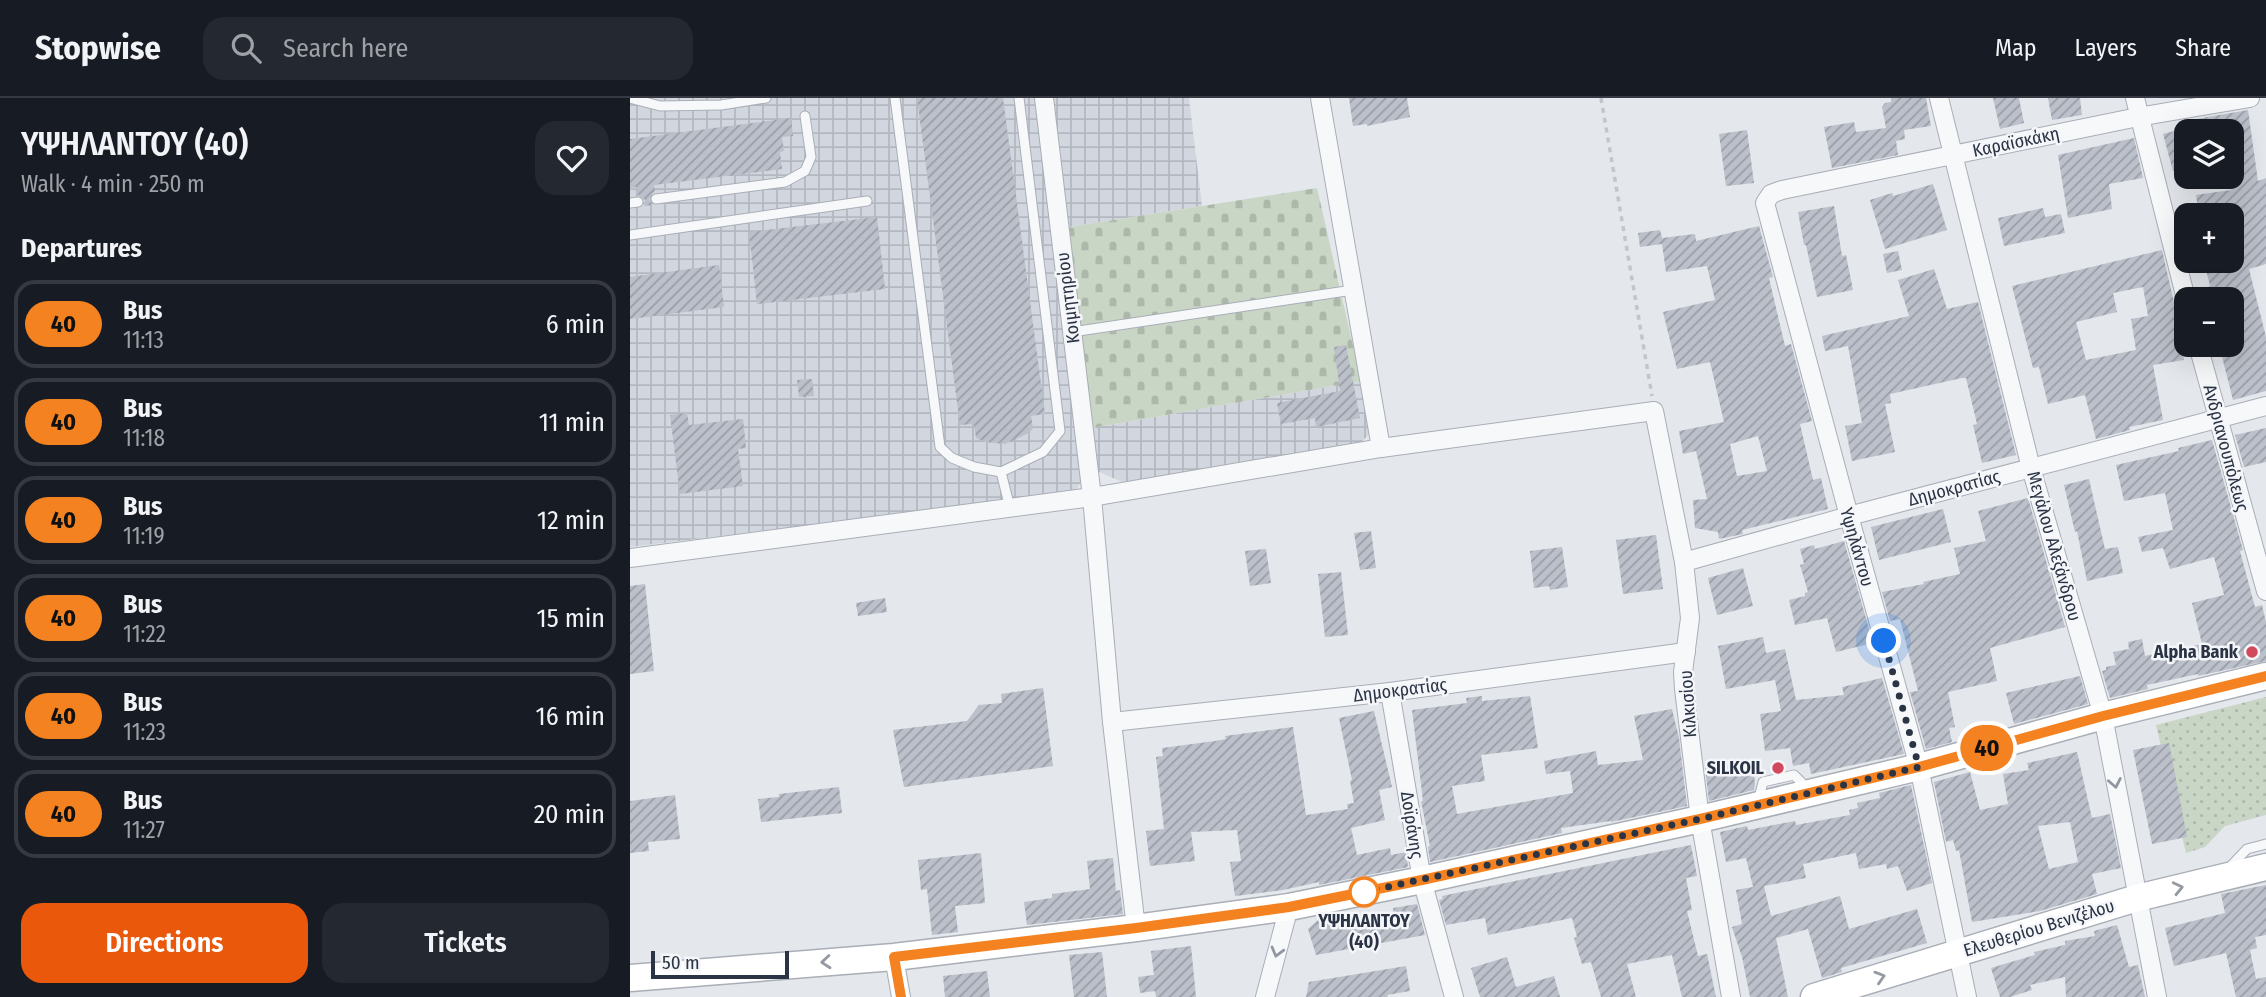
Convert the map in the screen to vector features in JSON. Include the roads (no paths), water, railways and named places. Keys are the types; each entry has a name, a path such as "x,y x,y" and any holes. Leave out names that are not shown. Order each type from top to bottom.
{"main road":[{"path":"630,978 894,957 1289,907 1700,819 1919,767 2103,716 2266,676"},
{"name":"Ελευθερίου Βενιζέλου","path":"1814,997 2137,898 2266,867"}],"street":[{"name":"Κοιμητηρίου","path":"1044,98 1092,497 1112,722 1136,928"},
{"path":"630,558 1092,497 1381,448 1320,98"},
{"name":"Μεγάλου Αλεξάνδρου","path":"1940,98 2031,468 2103,716 2157,997"},
{"path":"2134,98 2183,287"},
{"name":"Καραϊσκάκη","path":"1783,190 2138,117 2250,98"},
{"name":"Υψηλάντου","path":"1783,190 1767,198 1765,209 1919,767 1967,997"},
{"name":"Ανδριανουπόλεως","path":"2201,357 2266,591"},
{"name":"Δημοκρατίας","path":"1684,562 2266,406"},
{"name":"Κιλκισίου","path":"1381,448 1654,411 1684,562 1690,618 1683,672 1684,689 1700,819 1731,997"},
{"name":"Δημοκρατίας","path":"1112,722 1390,692 1686,652"},
{"name":"Δοϊράνης","path":"1390,692 1422,880 1454,997"},
{"path":"1265,997 1289,907"},
{"path":"894,957 901,997"}],"lane":[{"path":"630,98 660,106 721,105 766,98"},
{"path":"895,98 940,447 952,458 974,467 1001,472 1043,452 1060,431 1019,98"},
{"path":"656,199 785,182 805,171 811,157 806,116"},
{"path":"630,235 867,201"},
{"path":"1072,332 1353,290"},
{"path":"1001,472 1010,508"},
{"path":"1760,794 1763,782 1774,779 1794,775 1802,783"},
{"path":"2219,878 2247,849 2266,844"}],"place":[{"name":"Alpha Bank","path":"2252,652"},
{"name":"SILKOIL","path":"1778,768"},
{"name":"ΥΨΗΛΑΝΤΟΥ (40)","path":"1364,892"}]}
